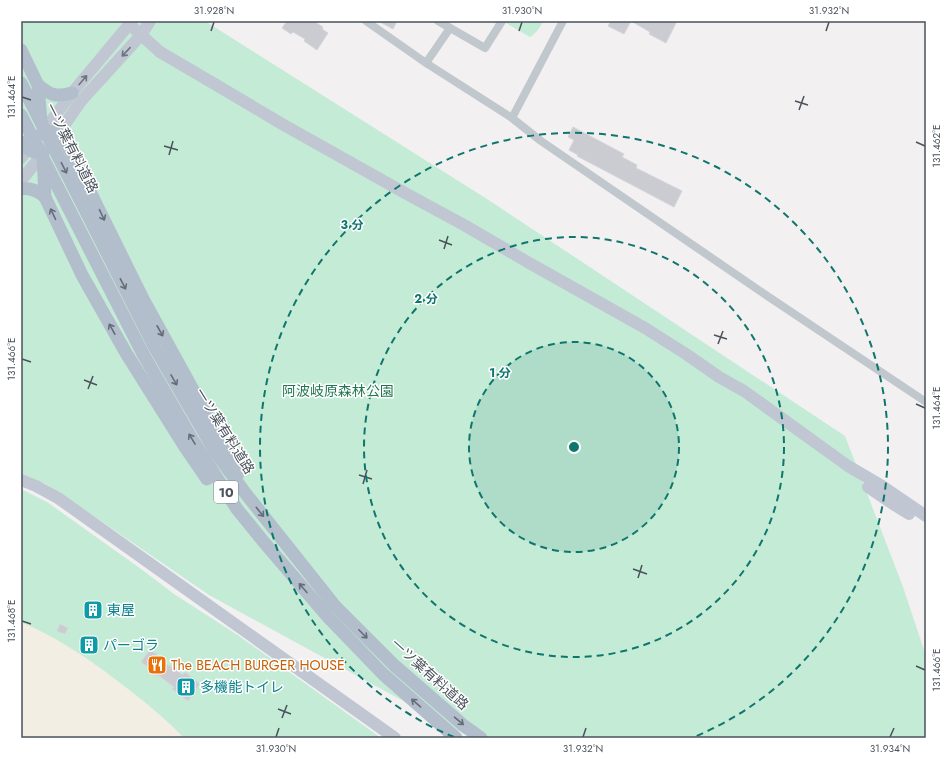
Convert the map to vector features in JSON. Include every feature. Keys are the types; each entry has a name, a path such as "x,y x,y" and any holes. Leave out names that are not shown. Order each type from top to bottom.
{"main road":[{"path":"21,50 38,85 45,197"},
{"name":"一ツ葉有料道路","path":"21,83 154,346 216,453 246,494 335,606 395,666 463,725 481,738"},
{"path":"38,85 48,93 56,96 72,93"},
{"name":"10","path":"21,115 142,354 192,440 237,509 328,617 383,674 456,738"},
{"path":"42,133 49,131 58,134 66,143 143,299 231,458 246,494"},
{"path":"23,150 43,153"},
{"path":"21,189 32,189 40,192 45,197 82,275 126,353 185,447 219,495 237,509"}],"street":[{"path":"21,181 58,134 80,101 141,35 150,21"},
{"path":"366,21 426,63 512,118 541,141 926,402"},
{"path":"438,21 485,48 502,21"},
{"path":"512,118 563,21"},
{"path":"23,150 42,133 72,93 131,23 141,35 160,52 282,124 645,328 719,377 744,391 848,466 882,486 926,516"},
{"path":"426,63 450,28"},
{"path":"719,377 736,395 801,441 896,506 926,523"},
{"path":"21,480 58,498 395,738"}],"green space":[{"name":"阿波岐原森林公園","path":"21,21 205,21 487,199 845,436 903,587 926,656 926,738 471,738 209,595 46,484 21,475"},
{"path":"508,21 543,21 538,30 530,37 506,23"},
{"path":"21,489 47,502 174,594 239,636 381,738 21,738"}],"sand":[{"path":"21,622 51,637 92,662 145,703 184,738 21,738"}],"building":[{"path":"287,21 313,21 323,27 322,29 328,33 317,50 304,41 305,39 293,32 291,34 282,28"},
{"path":"378,21 397,21 393,29"},
{"path":"611,21 631,21 624,34 608,26"},
{"path":"631,21 677,21 666,43 649,34 650,32"},
{"path":"573,127 624,154 622,157 637,165 636,168 682,191 674,207 577,156 578,155 569,150 574,140 568,137"},
{"path":"60,624 68,628 65,634 57,631"},
{"path":"149,651 152,651 159,656 158,658 183,675 185,672 200,684 188,701 172,689 174,687 158,675 156,676 150,672 151,669 141,662"}],"place":[{"name":"東屋","path":"93,610"},
{"name":"パーゴラ","path":"89,645"},
{"name":"The BEACH BURGER HOUSE","path":"157,665"},
{"name":"多機能トイレ","path":"186,687"}]}
